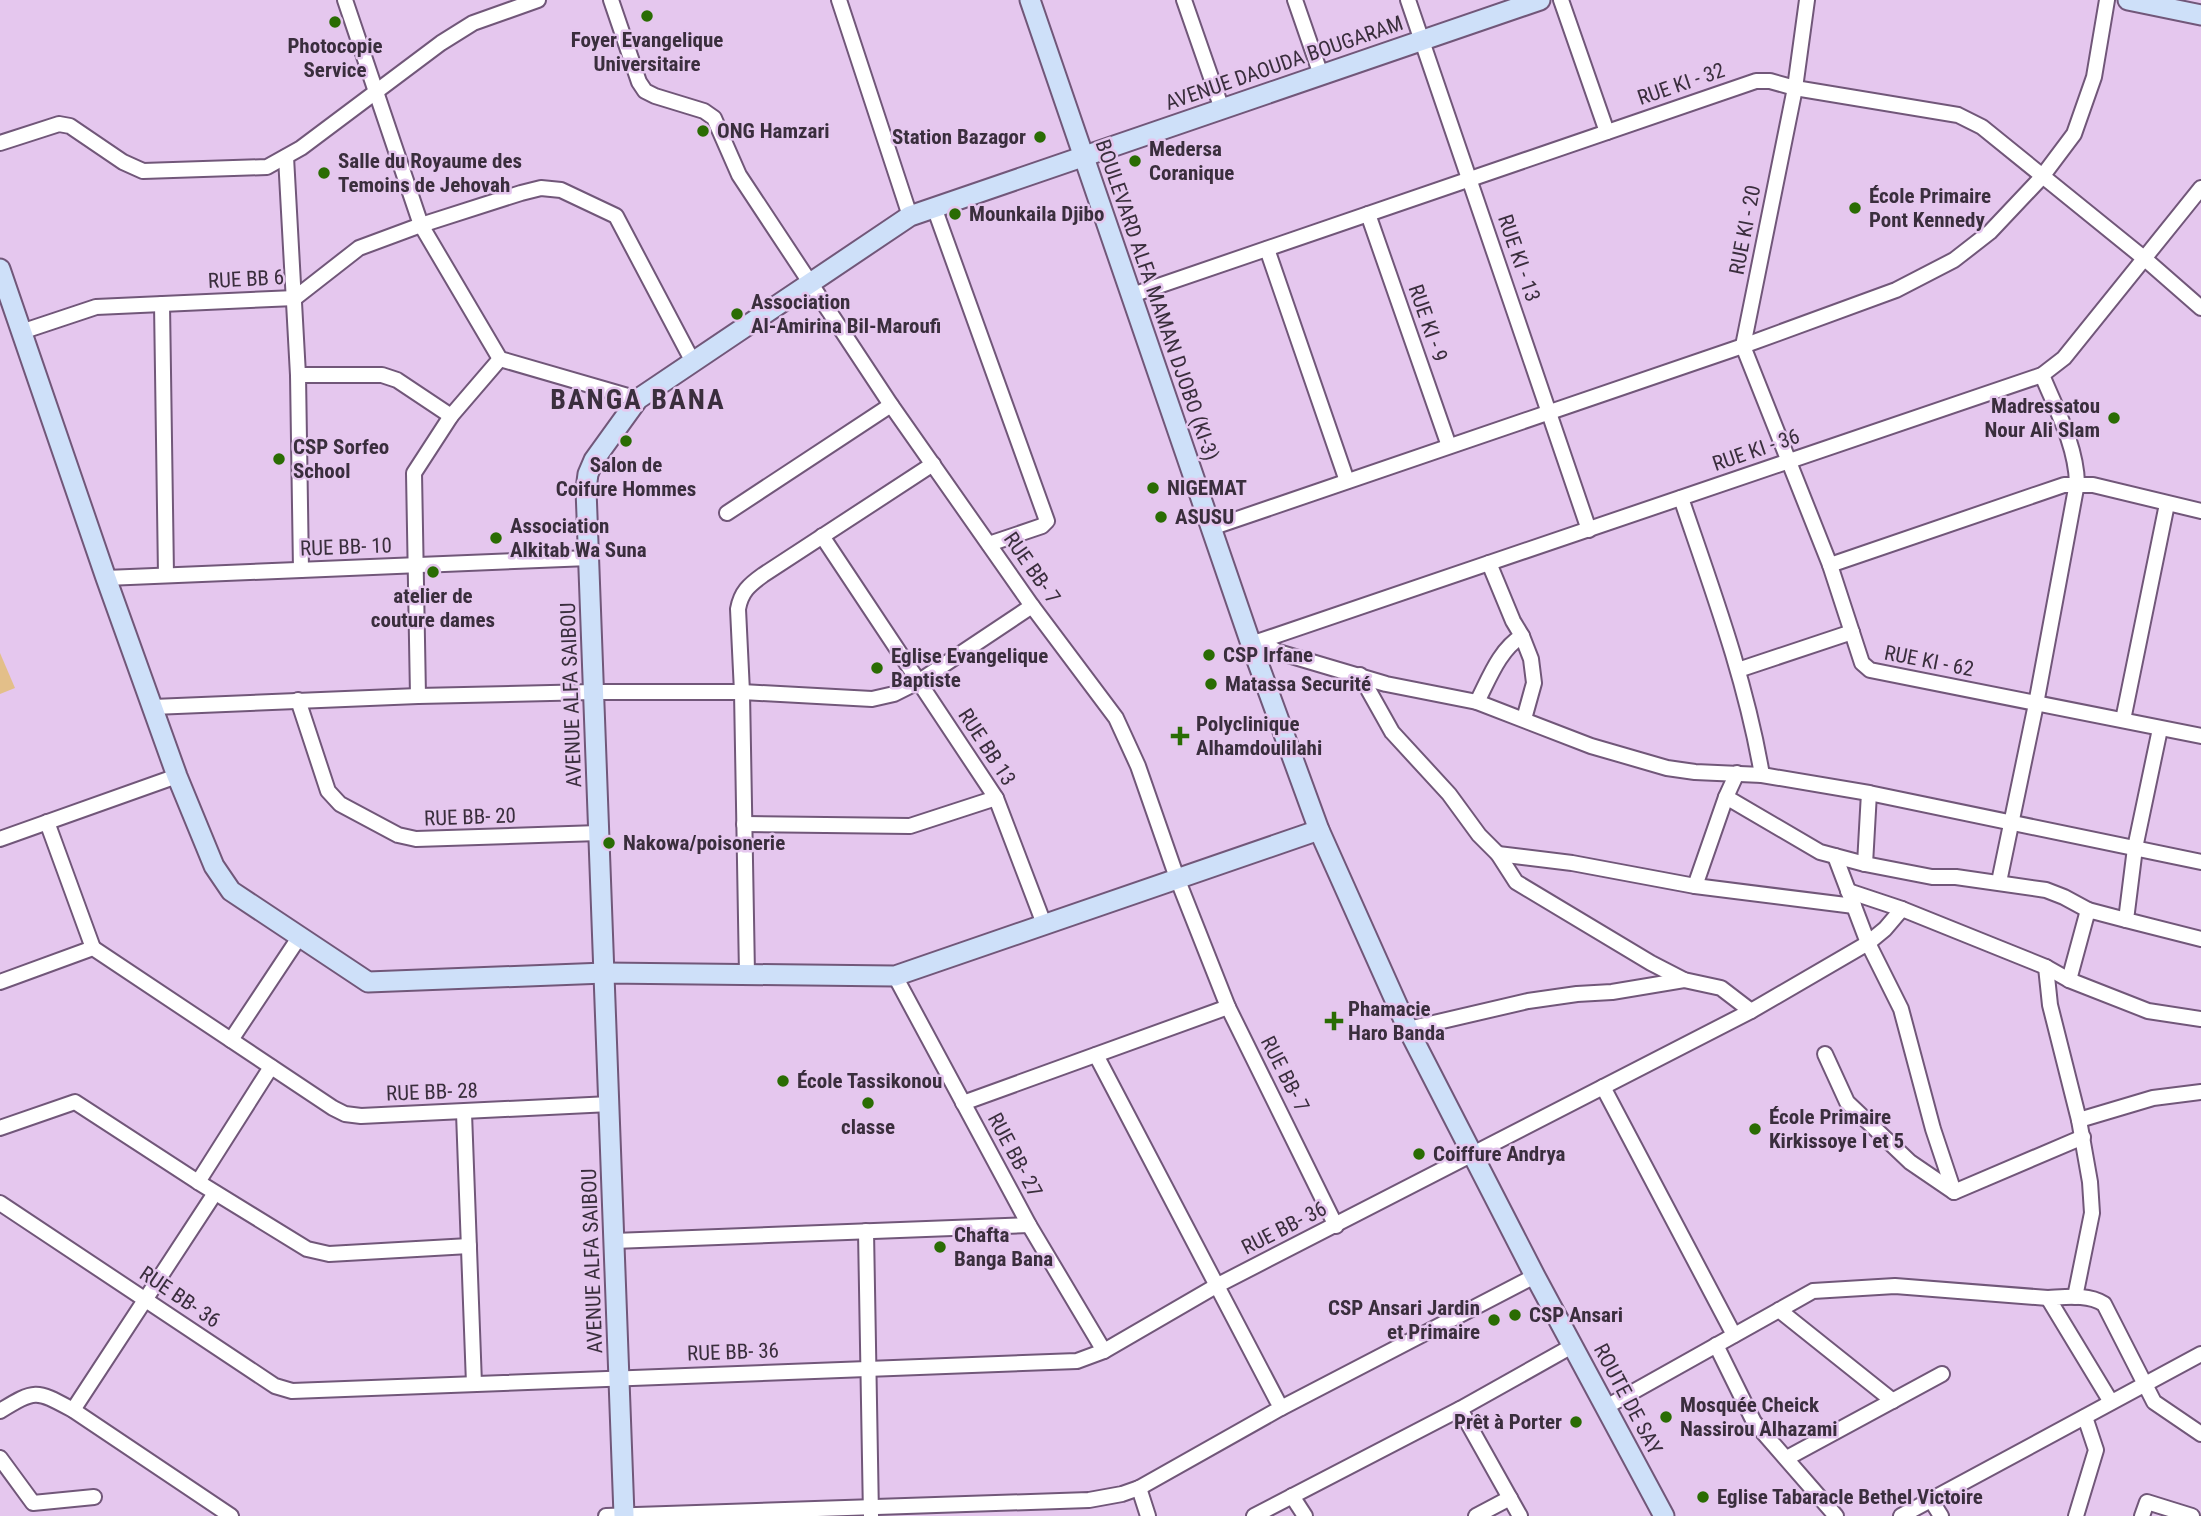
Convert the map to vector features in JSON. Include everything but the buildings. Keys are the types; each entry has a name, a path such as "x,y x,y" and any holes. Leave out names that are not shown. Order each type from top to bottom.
{"street":[{"path":"345,0 421,225 500,359 638,399"},
{"path":"0,143 59,124 70,126 123,162 143,171 267,167 286,157 441,43 473,23 538,0"},
{"name":"RUE BB- 7","path":"611,0 639,82 645,91 704,111 714,118 739,175 891,405 1032,606 1116,718 1139,766 1177,878 1228,1007 1336,1226"},
{"path":"839,0 910,216"},
{"name":"BOULEVARD ALFA MAMAN DJOBO (KI-3)","path":"1030,0 1211,528 1255,642 1319,830 1408,1029 1473,1154"},
{"path":"1184,0 1222,109"},
{"path":"1296,0 1321,75"},
{"name":"RUE KI - 13","path":"1408,0 1588,530"},
{"path":"1561,0 1607,132"},
{"name":"RUE KI - 20","path":"1743,346 1795,88 1807,0"},
{"path":"1211,528 1743,346 1896,290 1954,260 1990,232 2041,178 2074,134 2094,77 2107,0"},
{"path":"2128,0 2201,15"},
{"name":"AVENUE DAOUDA BOUGARAM","path":"1084,156 1530,2"},
{"name":"RUE KI - 32","path":"1132,295 1756,81 1770,81 1795,88 1958,115 1982,127 2201,308"},
{"name":"AVENUE ALFA SAIBOU","path":"624,1516 586,489 589,474 594,460 638,399 910,216 1084,156"},
{"path":"286,157 298,375 300,570"},
{"name":"RUE BB 6","path":"21,332 96,307 295,299 359,248 521,192 541,188 561,190 616,216 693,362"},
{"name":"RUE KI - 36","path":"1255,642 2042,375 2064,358 2201,188"},
{"path":"934,207 1047,521 1042,526 989,544"},
{"name":"RUE KI - 9","path":"1368,214 1449,446"},
{"path":"1266,248 1347,481"},
{"path":"0,269 177,776 221,879 231,891 368,982 605,973 895,976 1319,830"},
{"path":"162,304 166,575"},
{"path":"1743,346 1790,460"},
{"path":"418,696 414,473 452,416 500,359"},
{"path":"298,375 382,375 397,380 452,416"},
{"path":"1999,882 2036,704 2077,483 2077,470 2067,434 2042,375"},
{"path":"727,513 891,405"},
{"name":"RUE KI - 62","path":"1790,460 1830,565 1862,663 1870,670 2201,736"},
{"path":"747,974 738,609 740,597 747,587 763,575 933,464"},
{"path":"1830,565 1982,512 2077,483 2201,511"},
{"path":"1681,498 1738,670 1753,722 1762,775"},
{"path":"2123,720 2167,504"},
{"name":"RUE BB 13","path":"822,536 996,797 1044,924"},
{"name":"RUE BB- 10","path":"106,578 589,558"},
{"path":"1489,563 1531,659 1534,683 1524,719"},
{"path":"153,707 593,692 742,692 872,699 894,694 918,682 1032,606"},
{"path":"1738,670 1852,632"},
{"path":"1477,702 1500,658 1522,636"},
{"path":"1255,642 1278,652 1405,689 1477,702 1591,746 1667,768 1762,775 1869,793 2201,862"},
{"path":"1360,675 1392,732 1449,794 1479,835 1498,853 1516,882 1651,963 1685,980 1721,988 1751,1011"},
{"name":"RUE BB- 20","path":"298,700 332,798 398,835 416,839 598,833"},
{"path":"2126,920 2135,848 2160,729"},
{"path":"1695,886 1737,773"},
{"path":"0,839 177,776"},
{"path":"1865,864 1869,793"},
{"path":"744,824 910,826 996,797"},
{"path":"1726,797 1815,850 1835,856 1932,877 1999,882 2046,890 2088,910 2201,939"},
{"path":"0,982 93,948 47,822"},
{"path":"1498,853 1572,863 1695,886 1854,906"},
{"path":"1835,856 1868,943 1901,1009 1933,1129 1954,1192"},
{"path":"1848,891 1902,909 2148,1011 2201,1019"},
{"name":"RUE BB- 36","path":"0,1203 275,1386 292,1391 1077,1361 1104,1350 1216,1286 1751,1011 1868,943 1885,929 1902,909"},
{"path":"2069,980 2088,910"},
{"path":"231,1040 300,936"},
{"name":"RUE BB- 28","path":"93,948 345,1114 361,1116 464,1113 610,1104"},
{"path":"2046,967 2059,1045 2080,1121 2090,1182 2092,1213 2076,1297"},
{"name":"RUE BB- 27","path":"895,976 1029,1225 1104,1350"},
{"path":"1408,1029 1528,1001 1612,992 1685,980"},
{"path":"963,1103 1228,1007"},
{"path":"1825,1054 1847,1102 1910,1162 1954,1192"},
{"path":"1096,1055 1281,1408"},
{"path":"198,1182 271,1066"},
{"path":"1603,1087 1734,1335"},
{"path":"2080,1121 2153,1098 2201,1092"},
{"path":"0,1128 75,1102 307,1249 329,1254 468,1246"},
{"path":"464,1113 474,1384"},
{"path":"1954,1192 2083,1137"},
{"name":"ROUTE DE SAY","path":"1473,1154 1664,1516"},
{"path":"73,1410 215,1193"},
{"path":"614,1241 1029,1225"},
{"path":"866,1231 871,1512"},
{"path":"606,1516 871,1512 1089,1500 1122,1494 1139,1488 1281,1408 1535,1276"},
{"path":"1606,1406 1813,1292 1895,1286 2094,1299 2104,1304 2154,1402 2201,1434"},
{"path":"2048,1298 2111,1402"},
{"path":"1779,1310 1893,1401"},
{"path":"1254,1516 1460,1409 1574,1345"},
{"path":"1716,1345 1754,1422 1836,1516"},
{"path":"1901,1516 2201,1354"},
{"path":"1787,1458 1942,1374"},
{"path":"0,1411 27,1395 46,1396 73,1410 228,1516"},
{"path":"1460,1409 1520,1516"},
{"path":"2076,1516 2096,1450 2085,1417"},
{"path":"0,1458 31,1510 93,1497"},
{"path":"1139,1488 1148,1516"},
{"path":"1292,1496 1305,1516"},
{"path":"1476,1516 1510,1498"},
{"path":"1931,1500 1941,1516"},
{"path":"2142,1516 2147,1502 2192,1516"}],"shaded area":[{"path":"0,653 15,688 0,694"}],"place":[{"name":"Foyer Evangelique Universitaire","path":"647,16"},
{"name":"Photocopie Service","path":"335,22"},
{"name":"ONG Hamzari","path":"703,131"},
{"name":"Station Bazagor","path":"1040,137"},
{"name":"Medersa Coranique","path":"1135,161"},
{"name":"Salle du Royaume des Temoins de Jehovah","path":"324,173"},
{"name":"École Primaire Pont Kennedy","path":"1855,208"},
{"name":"Mounkaila Djibo","path":"955,214"},
{"name":"Association Al-Amirina Bil-Maroufi","path":"737,314"},
{"name":"Madressatou Nour Ali Slam","path":"2114,418"},
{"name":"Salon de Coifure Hommes","path":"626,441"},
{"name":"CSP Sorfeo School","path":"279,459"},
{"name":"NIGEMAT","path":"1153,488"},
{"name":"ASUSU","path":"1161,517"},
{"name":"Association Alkitab Wa Suna","path":"496,538"},
{"name":"atelier de couture dames","path":"433,572"},
{"name":"CSP Irfane","path":"1209,655"},
{"name":"Eglise Evangelique Baptiste","path":"877,668"},
{"name":"Matassa Securité","path":"1211,684"},
{"name":"Polyclinique Alhamdoulilahi","path":"1180,736"},
{"name":"Nakowa/poisonerie","path":"609,843"},
{"name":"Phamacie Haro Banda","path":"1334,1021"},
{"name":"École Tassikonou","path":"783,1081"},
{"name":"classe","path":"868,1103"},
{"name":"École Primaire Kirkissoye I et 5","path":"1755,1129"},
{"name":"Coiffure Andrya","path":"1419,1154"},
{"name":"Chafta Banga Bana","path":"940,1247"},
{"name":"CSP Ansari","path":"1515,1315"},
{"name":"CSP Ansari Jardin et Primaire","path":"1494,1320"},
{"name":"Mosquée Cheick Nassirou Alhazami","path":"1666,1417"},
{"name":"Prêt à Porter","path":"1576,1422"},
{"name":"Eglise Tabaracle Bethel Victoire","path":"1703,1497"}],"district":[{"name":"BANGA BANA","path":"638,399"}]}
